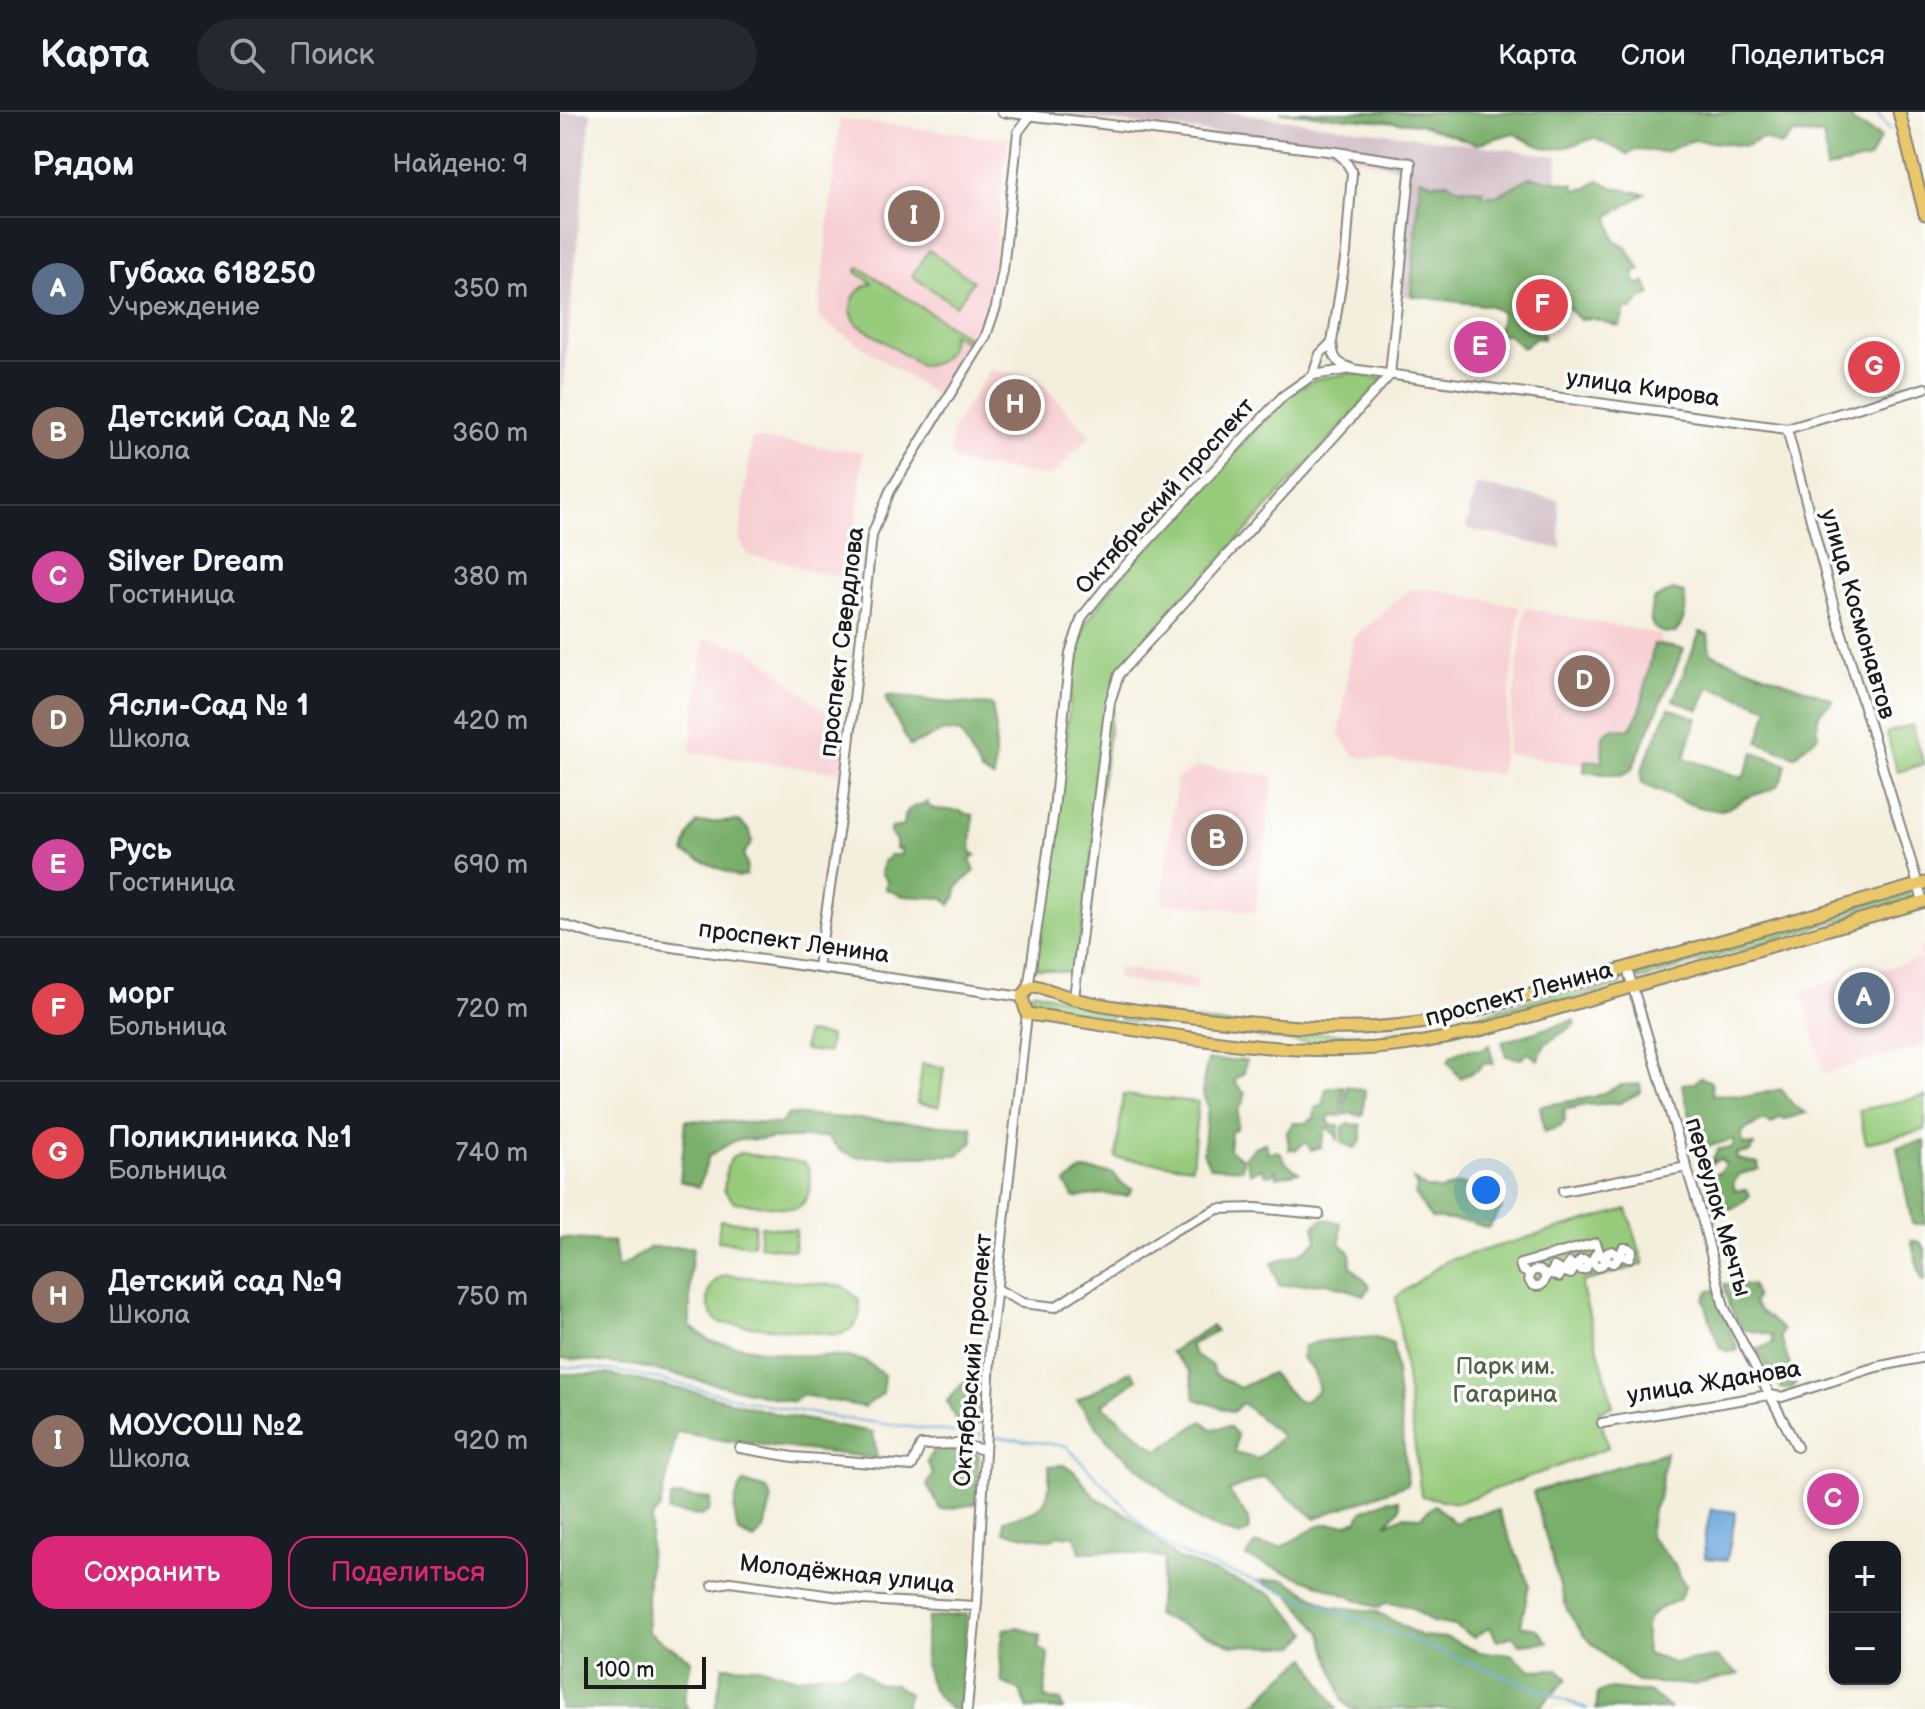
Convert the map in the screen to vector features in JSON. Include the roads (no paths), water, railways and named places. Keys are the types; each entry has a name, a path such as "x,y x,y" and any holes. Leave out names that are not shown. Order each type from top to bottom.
{"main road":[{"path":"1899,112 1925,214"},
{"name":"проспект Ленина","path":"1025,993 1035,986 1115,1006 1251,1024 1327,1030 1376,1029 1434,1022 1922,884"},
{"name":"проспект Ленина","path":"1027,1014 1248,1043 1326,1049 1410,1045 1470,1033 1924,901"},
{"path":"1025,993 1027,1014"},
{"path":"1113,1025 1117,1016 1115,1006"}],"street":[{"path":"1006,113 1018,132 1030,116"},
{"path":"1006,113 1411,163 1390,375 1119,674 1110,702 1074,998"},
{"name":"проспект Свердлова","path":"818,967 843,800 872,535 890,491 985,338 996,307 1003,270 1018,132"},
{"name":"Октябрьский проспект","path":"1025,993 1054,810 1070,653 1082,617 1124,566 1283,396 1313,375 1320,354 1332,342 1346,253 1352,172 1336,152"},
{"path":"1332,342 1333,356 1340,365 1351,369"},
{"name":"улица Кирова","path":"1313,375 1351,369 1787,429 1925,388"},
{"name":"улица Космонавтов","path":"1787,429 1835,611 1922,884 1924,901"},
{"name":"проспект Ленина","path":"560,924 602,937 1025,993"},
{"name":"переулок Мечты","path":"1627,968 1687,1167 1724,1307 1797,1447"},
{"name":"Октябрьский проспект","path":"967,1709 991,1339 1027,1014"},
{"path":"1376,1029 1376,1048"},
{"path":"1563,1191 1687,1167"},
{"path":"997,1289 1023,1303 1055,1307 1177,1229 1218,1209 1256,1208 1319,1214"},
{"path":"1529,1274 1522,1270 1520,1264 1596,1243 1603,1257 1610,1262 1615,1262 1619,1255 1629,1258 1636,1250"},
{"path":"1529,1274 1538,1269 1559,1277 1564,1270 1573,1273 1577,1267 1586,1269 1593,1257 1603,1257"},
{"path":"1529,1274 1530,1283 1536,1286 1542,1284 1548,1274"},
{"name":"улица Жданова","path":"1602,1423 1769,1395 1782,1397 1876,1367 1925,1357"},
{"path":"740,1448 793,1457 912,1466 921,1445 957,1444 985,1450"},
{"name":"Молодёжная улица","path":"713,1585 730,1582 874,1601 976,1606"}],"water":[{"path":"1711,1509 1736,1512 1727,1560 1705,1558 1704,1540"}],"waterway":[{"path":"1877,112 1890,130"},
{"path":"560,1367 635,1374 814,1414 982,1435"},
{"path":"989,1436 1066,1446 1146,1528 1169,1547 1196,1560 1346,1614 1587,1709"}],"place":[{"name":"МОУСОШ №2","path":"914,216"},
{"name":"морг","path":"1542,305"},
{"name":"Русь","path":"1480,347"},
{"name":"Поликлиника №1","path":"1874,367"},
{"name":"Детский сад №9","path":"1015,405"},
{"name":"Ясли-Сад № 1","path":"1584,681"},
{"name":"Детский Сад № 2","path":"1217,840"},
{"name":"Губаха 618250","path":"1864,998"},
{"name":"Silver Dream","path":"1833,1499"}],"park label":[{"name":"Парк им. Гагарина","path":"1505,1380"}]}
